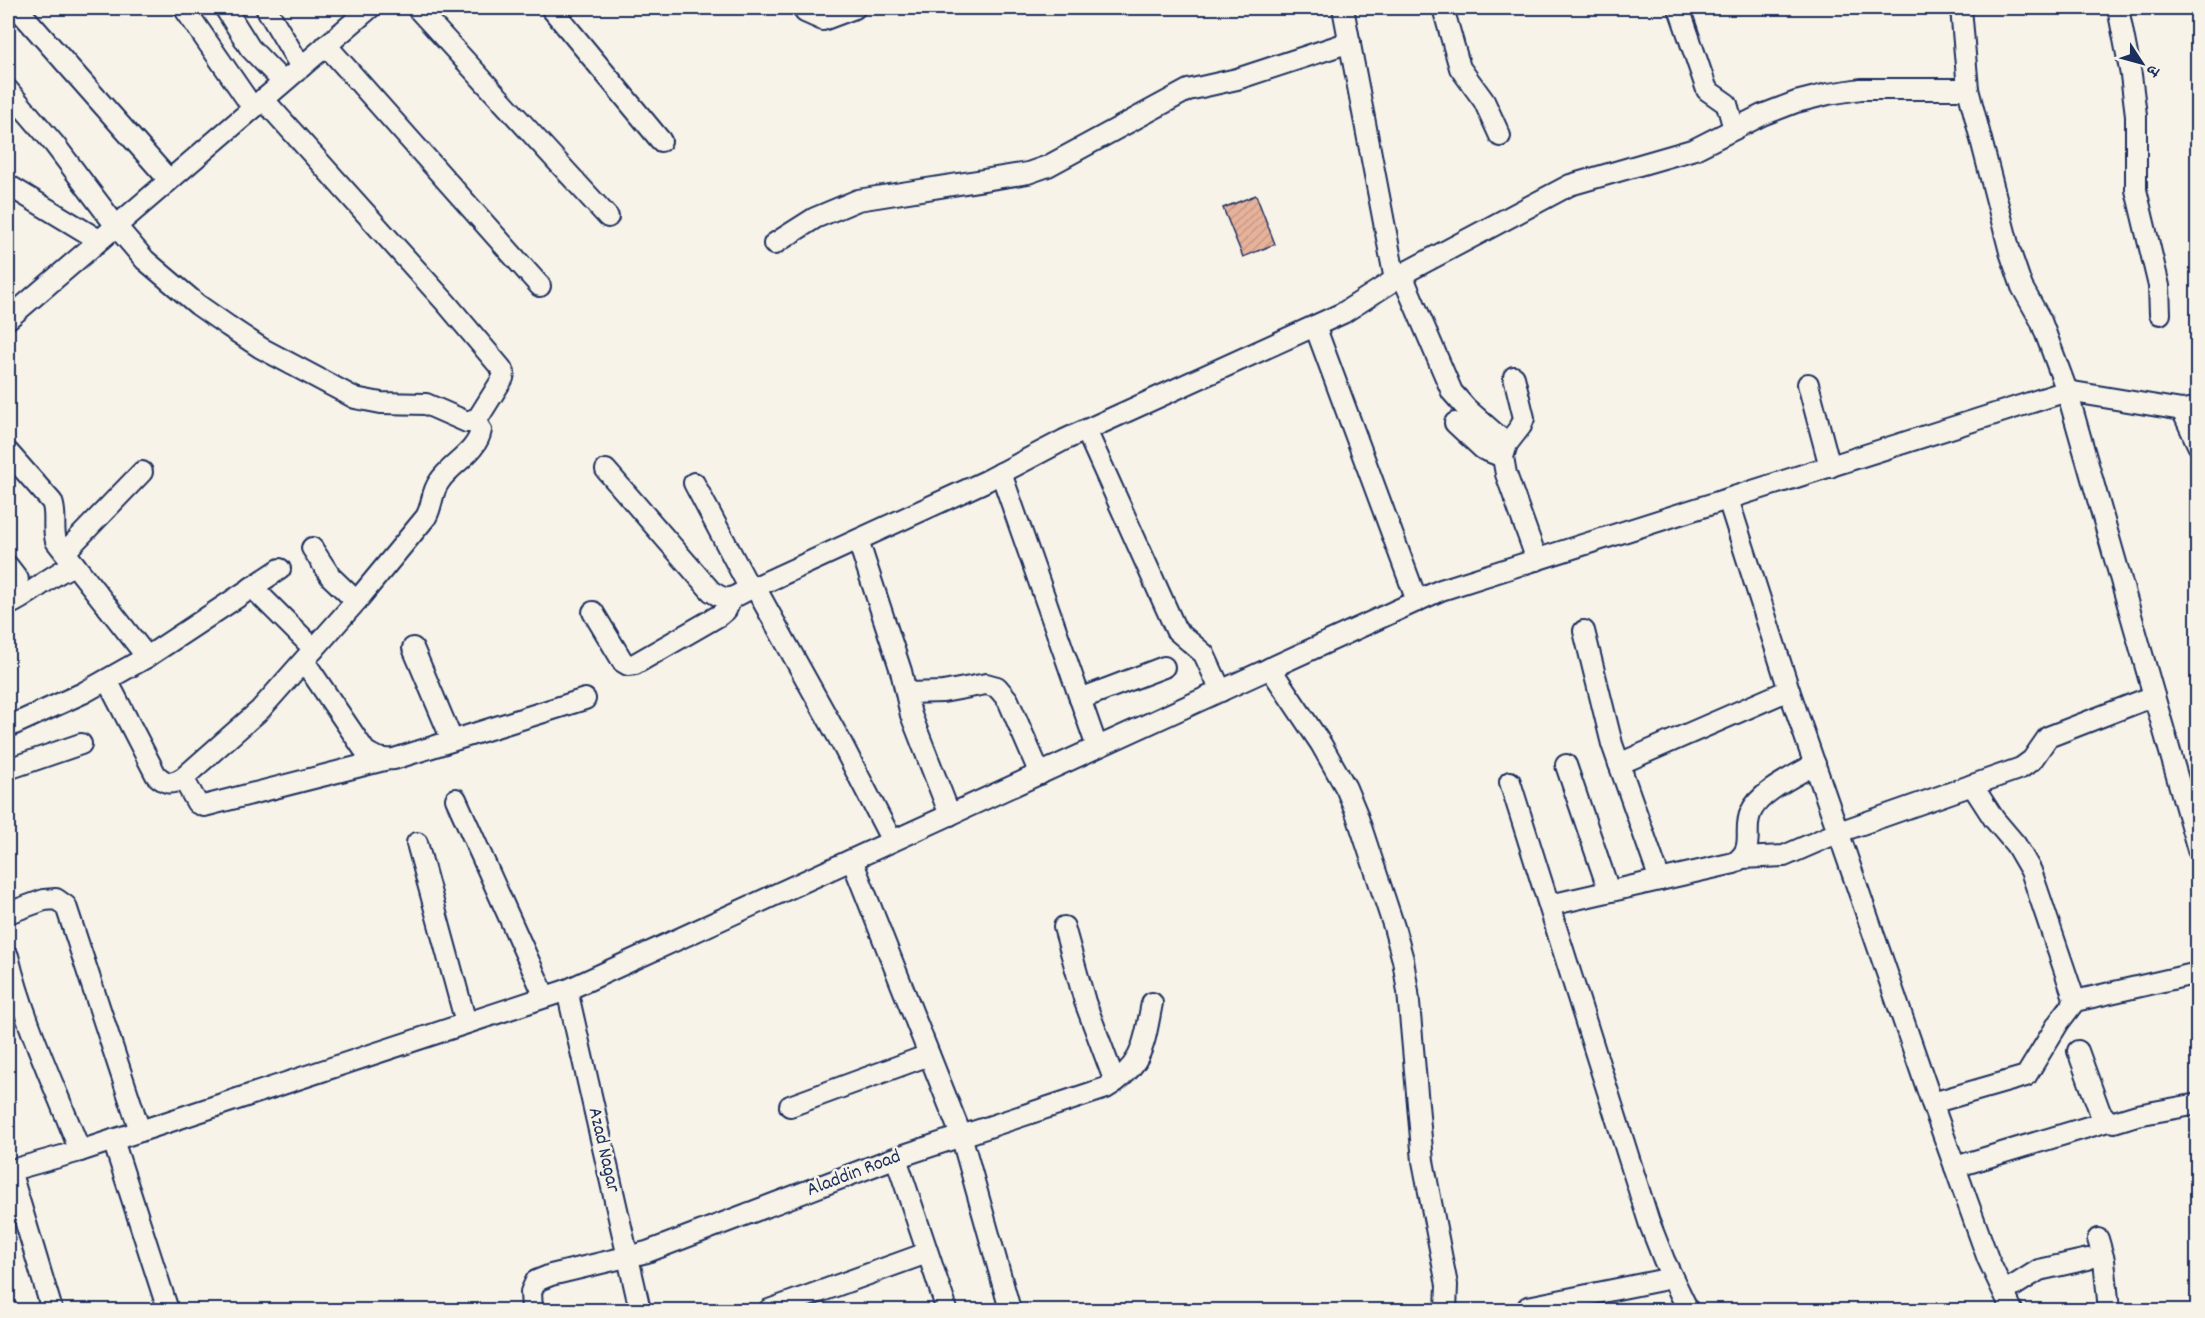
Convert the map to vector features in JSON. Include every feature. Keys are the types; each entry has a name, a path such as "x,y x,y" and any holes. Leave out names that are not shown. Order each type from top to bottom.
{"street":[{"path":"17,8 169,180"},
{"path":"8,90 55,145 116,226 145,260 198,304 261,348 355,398 367,402 426,404 461,420 473,421 478,418 503,378 504,373 501,368 447,304 258,104 184,8"},
{"path":"225,8 250,48 283,82"},
{"path":"266,8 301,67"},
{"path":"8,319 370,8"},
{"path":"417,8 608,217"},
{"path":"551,8 661,141"},
{"path":"805,12 823,20 855,8"},
{"path":"1343,8 1398,278 1452,392 1505,451"},
{"path":"1443,8 1460,68 1484,101 1500,136"},
{"path":"1679,8 1707,90 1727,104 1734,129"},
{"path":"1961,8 1968,88 2010,252 2022,287 2041,321 2067,392 2198,850"},
{"path":"2118,8 2136,115 2136,190 2159,286 2160,314"},
{"path":"774,244 814,218 858,200 1028,173 1048,166 1188,90 1237,79 1350,42"},
{"path":"326,45 540,286"},
{"path":"606,470 711,591 724,599 731,599 1001,473 1086,430 1343,313 1398,278 1570,184 1695,148 1779,109 1828,94 1861,89 1968,88"},
{"path":"8,185 99,240"},
{"path":"1315,326 1417,601"},
{"path":"1514,377 1524,418 1505,451 1506,474 1537,560"},
{"path":"1808,384 1830,467"},
{"path":"52,1311 9,1170 80,1151 567,990 1442,590 2067,392 2190,409 2198,445"},
{"path":"106,680 156,775 164,783 173,783 183,778 260,710 426,517 431,509 437,484 474,446 481,430 473,421"},
{"path":"1455,423 1477,445 1505,451"},
{"path":"1086,430 1176,630 1204,654 1221,691"},
{"path":"8,452 52,502 56,512 53,529 56,541 147,657"},
{"path":"8,605 19,600 63,569 142,472"},
{"path":"1001,473 1097,747"},
{"path":"694,483 842,744 892,841"},
{"path":"1728,499 1789,690 1932,1103 1988,1259 2013,1311"},
{"path":"858,540 918,734 950,815"},
{"path":"312,548 331,577 356,601"},
{"path":"8,726 83,693 147,657 280,569"},
{"path":"252,587 309,655 365,751 373,757 384,760"},
{"path":"593,612 623,662 635,664 720,615 726,610 731,599"},
{"path":"1584,631 1612,744 1660,880"},
{"path":"413,648 452,741"},
{"path":"1080,699 1164,667"},
{"path":"1270,668 1321,744 1346,788 1371,855 1400,949 1408,992 1423,1161 1447,1285 1446,1311"},
{"path":"907,693 943,692 986,684 1000,688 1008,700 1040,774"},
{"path":"1619,764 1789,690"},
{"path":"1550,905 1734,862 1742,858 1784,856 1839,832 2027,764 2036,756 2048,737 2154,696"},
{"path":"183,778 196,803 204,806 394,759 585,699"},
{"path":"8,769 81,744"},
{"path":"1742,858 1748,846 1750,812 1771,791 1815,764"},
{"path":"1566,765 1609,891"},
{"path":"1510,782 1649,1222 1688,1311"},
{"path":"1972,785 1994,819 2016,845 2031,871 2075,1001"},
{"path":"456,799 545,997"},
{"path":"417,843 466,1023"},
{"path":"852,860 960,1135 1009,1306"},
{"path":"8,913 44,900 56,899 66,906 140,1131"},
{"path":"1064,927 1088,1011 1116,1082"},
{"path":"8,956 12,976 80,1151"},
{"path":"1932,1103 2026,1076 2059,1022 2075,1001 2198,973"},
{"name":"Azad Nagar","path":"567,990 640,1311"},
{"name":"Aladdin Road","path":"532,1311 531,1292 536,1281 551,1275 667,1245 896,1158 960,1135 1085,1096 1116,1082 1142,1051 1152,1003"},
{"path":"2078,1052 2100,1112 2108,1120 2114,1122 2137,1115 2198,1104"},
{"path":"790,1106 929,1055"},
{"path":"1955,1167 2108,1120"},
{"path":"113,1140 168,1311"},
{"path":"896,1158 947,1311"},
{"path":"2098,1239 2104,1260 2109,1311"},
{"path":"769,1311 927,1252"},
{"path":"2004,1292 2039,1270 2088,1258"},
{"path":"1528,1307 1672,1278"}],"building":[{"path":"1256,195 1275,244 1243,257 1223,208"}]}
